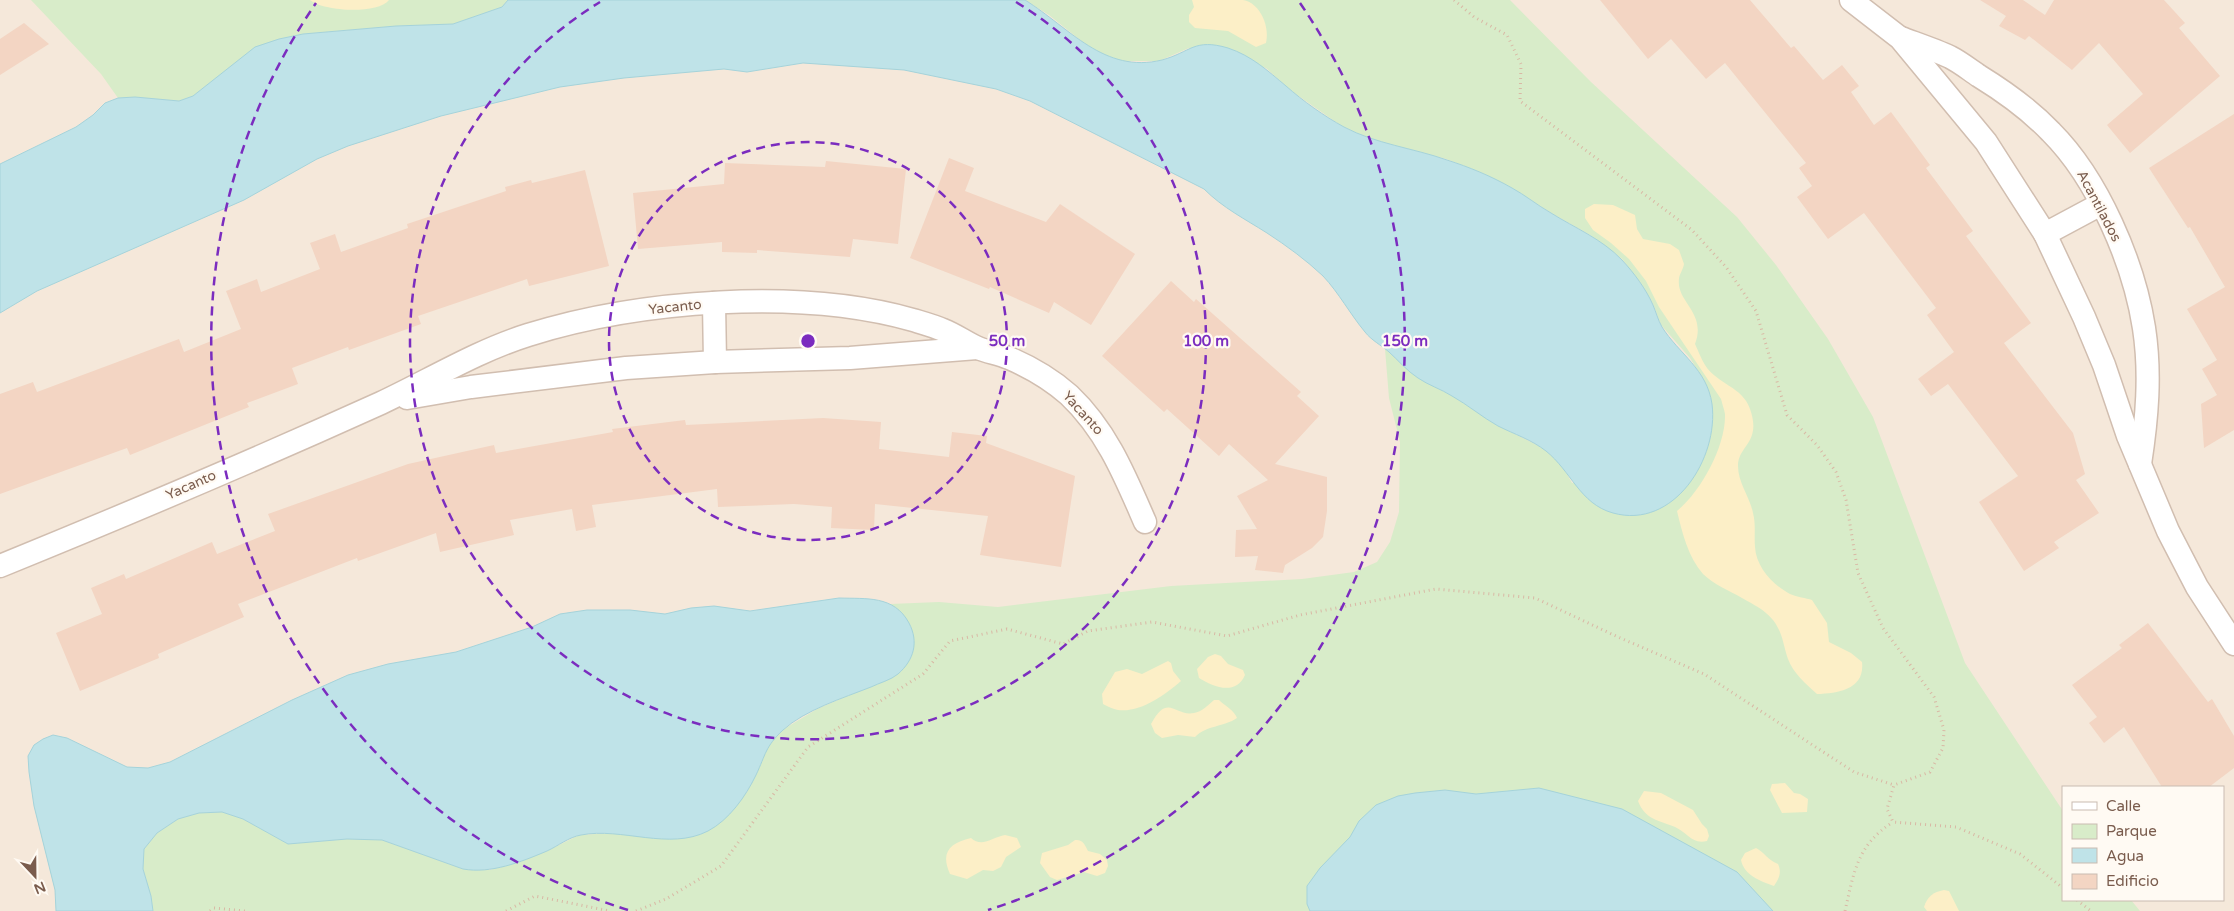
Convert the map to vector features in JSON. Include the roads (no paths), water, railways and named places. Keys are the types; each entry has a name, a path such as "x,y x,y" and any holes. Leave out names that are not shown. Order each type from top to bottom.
{"street":[{"name":"Acantilados","path":"1850,0 1900,38 1986,142 2045,234 2084,317 2140,465 2168,531 2196,587 2234,644"},
{"name":"Acantilados","path":"1900,38 1951,58 2025,108 2052,133 2076,163 2101,204 2126,257 2144,328 2148,372 2147,421 2140,465"},
{"path":"2045,234 2101,204"},
{"path":"714,303 715,362"},
{"name":"Yacanto","path":"0,566 104,524 382,402 472,358 527,335 614,313 714,303 803,303 847,307 910,319 945,331 978,348 1006,357 1047,378 1067,393 1084,410 1103,434 1122,470 1145,522"},
{"name":"Yacanto","path":"382,402 471,387 608,370 715,362 850,358 978,348"}],"water":[{"path":"508,0 1025,0 1089,46 1105,55 1122,60 1141,63 1162,60 1200,45 1217,45 1237,51 1259,64 1307,103 1344,127 1369,138 1434,156 1488,176 1517,191 1597,240 1614,253 1639,281 1650,299 1662,327 1692,362 1709,392 1712,404 1712,425 1708,446 1700,467 1688,485 1673,500 1655,511 1635,515 1613,513 1602,509 1584,495 1555,459 1541,447 1498,426 1410,372 1367,335 1334,289 1317,270 1282,243 1226,208 1204,189 1030,101 996,89 904,70 803,63 747,72 724,69 624,78 560,87 441,116 348,146 317,159 244,200 37,291 0,313 0,164 76,127 93,115 105,103 118,98 135,97 179,101 193,96 255,47 279,39 303,34 396,26 453,24 502,7"},
{"path":"839,598 878,600 896,607 909,623 914,637 913,650 908,663 892,678 802,716 783,730 769,746 752,783 730,814 708,831 693,837 661,839 597,833 581,835 516,863 484,870 474,870 463,869 382,840 347,839 288,844 243,819 222,812 199,813 178,819 157,833 144,849 143,869 151,896 153,911 56,911 55,890 34,806 28,756 34,745 53,735 67,738 127,767 148,768 170,762 292,700 348,675 388,664 456,652 532,627 560,614 587,610 630,610 665,614 691,608 714,606 750,611"},
{"path":"1539,788 1622,809 1737,872 1773,911 1310,911 1307,904 1307,886 1320,868 1350,837 1359,821 1376,805 1398,796 1415,793 1445,790 1476,794"}]}
